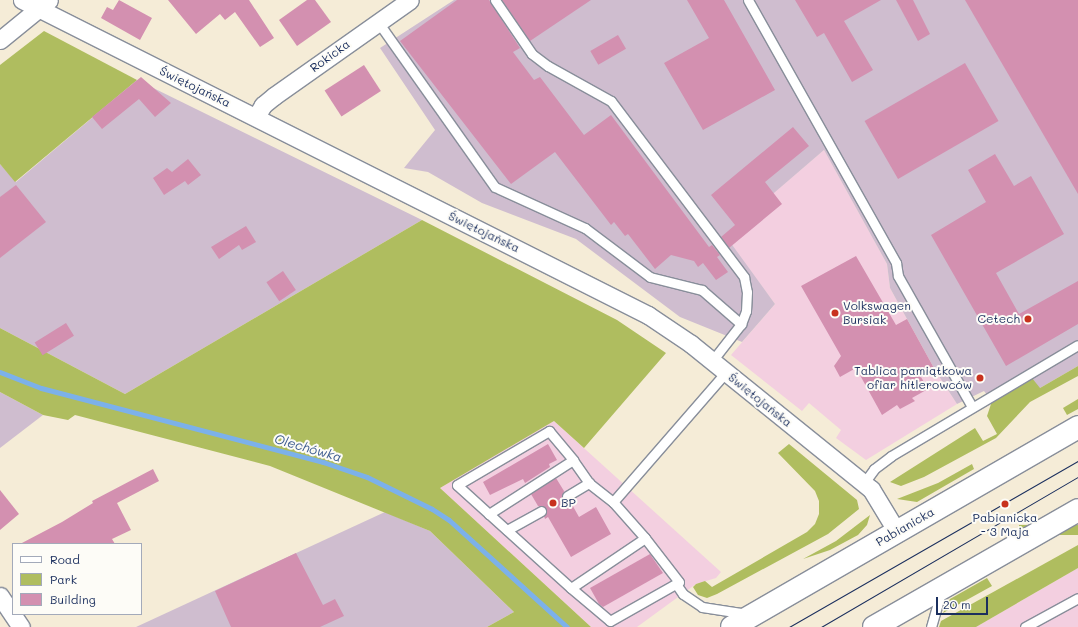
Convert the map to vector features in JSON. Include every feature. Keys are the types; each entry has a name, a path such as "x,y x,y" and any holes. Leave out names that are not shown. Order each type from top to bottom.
{"main road":[{"name":"Pabianicka","path":"732,627 1078,427"},
{"path":"874,627 1078,510"}],"street":[{"name":"Świętojańska","path":"22,0 43,5 364,174 629,305 667,327 726,372 864,483 877,496 897,532"},
{"name":"Rokicka","path":"256,117 263,105 410,0"},
{"path":"0,40 43,5"},
{"path":"0,596 12,614"},
{"path":"13,615 21,627"}],"lane":[{"path":"495,0 532,54 548,66 612,102 744,277 747,292 746,311 741,324 712,361"},
{"path":"748,0 896,263 898,276 972,407"},
{"path":"378,22 495,187 585,228 650,277 702,290 741,324"},
{"path":"864,483 874,469 891,456 1078,344"},
{"path":"613,502 726,372"},
{"path":"549,432 573,460 589,483 613,502 645,538 679,582 610,621 571,588 457,485 549,432"},
{"path":"489,514 573,460"},
{"path":"567,496 589,483"},
{"path":"507,530 541,511"},
{"path":"571,588 645,538"},
{"path":"676,584 683,594 702,607 752,616"},
{"path":"932,627 942,588"},
{"path":"1025,627 1078,598"}],"shaded area":[{"path":"454,0 1078,0 1078,366 1040,388 992,401 984,391 957,404 935,370 890,288 887,264 824,150 725,235 775,304 742,342 680,317 576,239 482,203 428,172 404,168 435,130 380,48"},
{"path":"137,80 422,220 125,394 0,328 0,164 16,182"},
{"name":"Volkswagen Bursiak","path":"824,150 887,264 890,288 935,370 957,404 866,460 836,438 841,430 809,403 802,411 731,355 775,304 724,235"},
{"path":"0,392 43,415 0,448"},
{"name":"BP","path":"554,421 721,572 716,578 696,584 637,627 591,627 440,488"},
{"path":"385,512 430,531 514,612 487,627 136,627"},
{"path":"1078,568 1078,627 976,627"}],"green space":[{"path":"44,31 137,80 15,182 0,164 0,65"},
{"path":"422,220 617,320 666,353 584,448 554,421 440,488 591,627 487,627 514,612 430,531 270,466 75,415 68,420 43,415 0,392 0,328 125,394"},
{"path":"1078,366 1078,376 1030,402 996,438 924,477 901,486 890,482 975,428 983,441 997,434 987,416 992,401 1032,378 1040,388"},
{"path":"1078,399 1078,409 1067,415 1063,408"},
{"path":"789,444 857,500 859,509 828,534 717,594 707,598 698,595 693,587 696,584 705,581 712,587 807,532 815,524 819,514 819,501 815,491 778,453"},
{"path":"972,464 974,469 917,502 897,499 938,483"},
{"path":"870,515 867,525 858,535 830,550 803,559 836,541"},
{"path":"1019,525 1078,525 1078,535 1019,535"},
{"path":"1078,545 1078,568 976,627 939,627 941,621"},
{"path":"987,578 992,586 943,613 950,599"}],"building":[{"path":"119,0 152,18 140,40 101,18 107,7 113,10"},
{"path":"168,0 249,0 274,38 260,47 235,12 225,20 220,14 196,34"},
{"path":"307,0 315,0 331,22 297,46 279,20"},
{"path":"457,0 489,0 520,48 513,52 534,80 540,77 584,135 611,115 709,247 712,245 720,255 717,257 728,272 716,280 703,263 698,267 694,261 671,255 655,269 628,234 625,236 614,222 611,225 555,152 511,184 400,41"},
{"path":"502,0 591,0 530,41"},
{"path":"687,0 724,0 775,90 703,130 664,63 709,38"},
{"path":"795,0 881,0 844,21 873,70 852,82 824,33 817,37"},
{"path":"896,0 913,0 930,34 918,41"},
{"path":"965,0 1078,0 1078,194"},
{"path":"618,35 626,49 598,65 590,51"},
{"path":"965,63 998,121 898,179 865,121"},
{"path":"364,65 381,91 341,117 325,91"},
{"path":"141,77 171,103 155,117 139,99 102,129 92,117"},
{"path":"793,127 809,146 765,182 782,204 729,248 721,237 735,225 711,195"},
{"path":"995,154 1014,186 1031,176 1064,234 996,273 1019,314 1078,281 1078,324 1006,366 931,235 986,202 968,170"},
{"path":"188,159 201,175 188,185 185,181 164,195 153,178 167,168 172,172"},
{"path":"16,185 46,222 0,258 0,197"},
{"path":"246,226 256,242 242,250 239,245 219,259 211,247"},
{"path":"856,256 896,325 907,319 935,370 921,377 928,389 912,398 915,401 900,409 897,405 882,415 856,368 840,377 834,366 841,356 801,286"},
{"path":"283,271 296,290 279,301 266,282"},
{"path":"66,323 74,336 43,355 35,343"},
{"path":"548,444 557,460 549,464 550,467 525,483 523,479 490,495 483,482"},
{"path":"153,469 159,481 117,503 131,530 112,539 114,543 22,543 62,522 93,503 92,501"},
{"path":"556,478 564,491 562,499 570,501 579,517 596,507 611,534 571,557 548,517 545,519 544,516 546,508 538,506 531,494"},
{"path":"0,490 19,514 0,530"},
{"path":"296,553 323,605 335,599 344,616 320,627 231,627 215,591"},
{"path":"650,554 663,573 603,607 599,604 590,588"}],"waterway":[{"name":"Olechówka","path":"0,372 41,388 323,462 367,477 432,509 449,520 567,627"}],"tram line":[{"path":"789,627 1078,461"},
{"path":"821,627 1078,477"}],"place":[{"name":"Volkswagen Bursiak","path":"835,313"},
{"name":"Cetech","path":"1028,319"},
{"name":"Tablica pamiątkowa ofiar hitlerowców","path":"980,378"},
{"name":"BP","path":"553,503"},
{"name":"Pabianicka - 3 Maja","path":"1005,504"}]}
